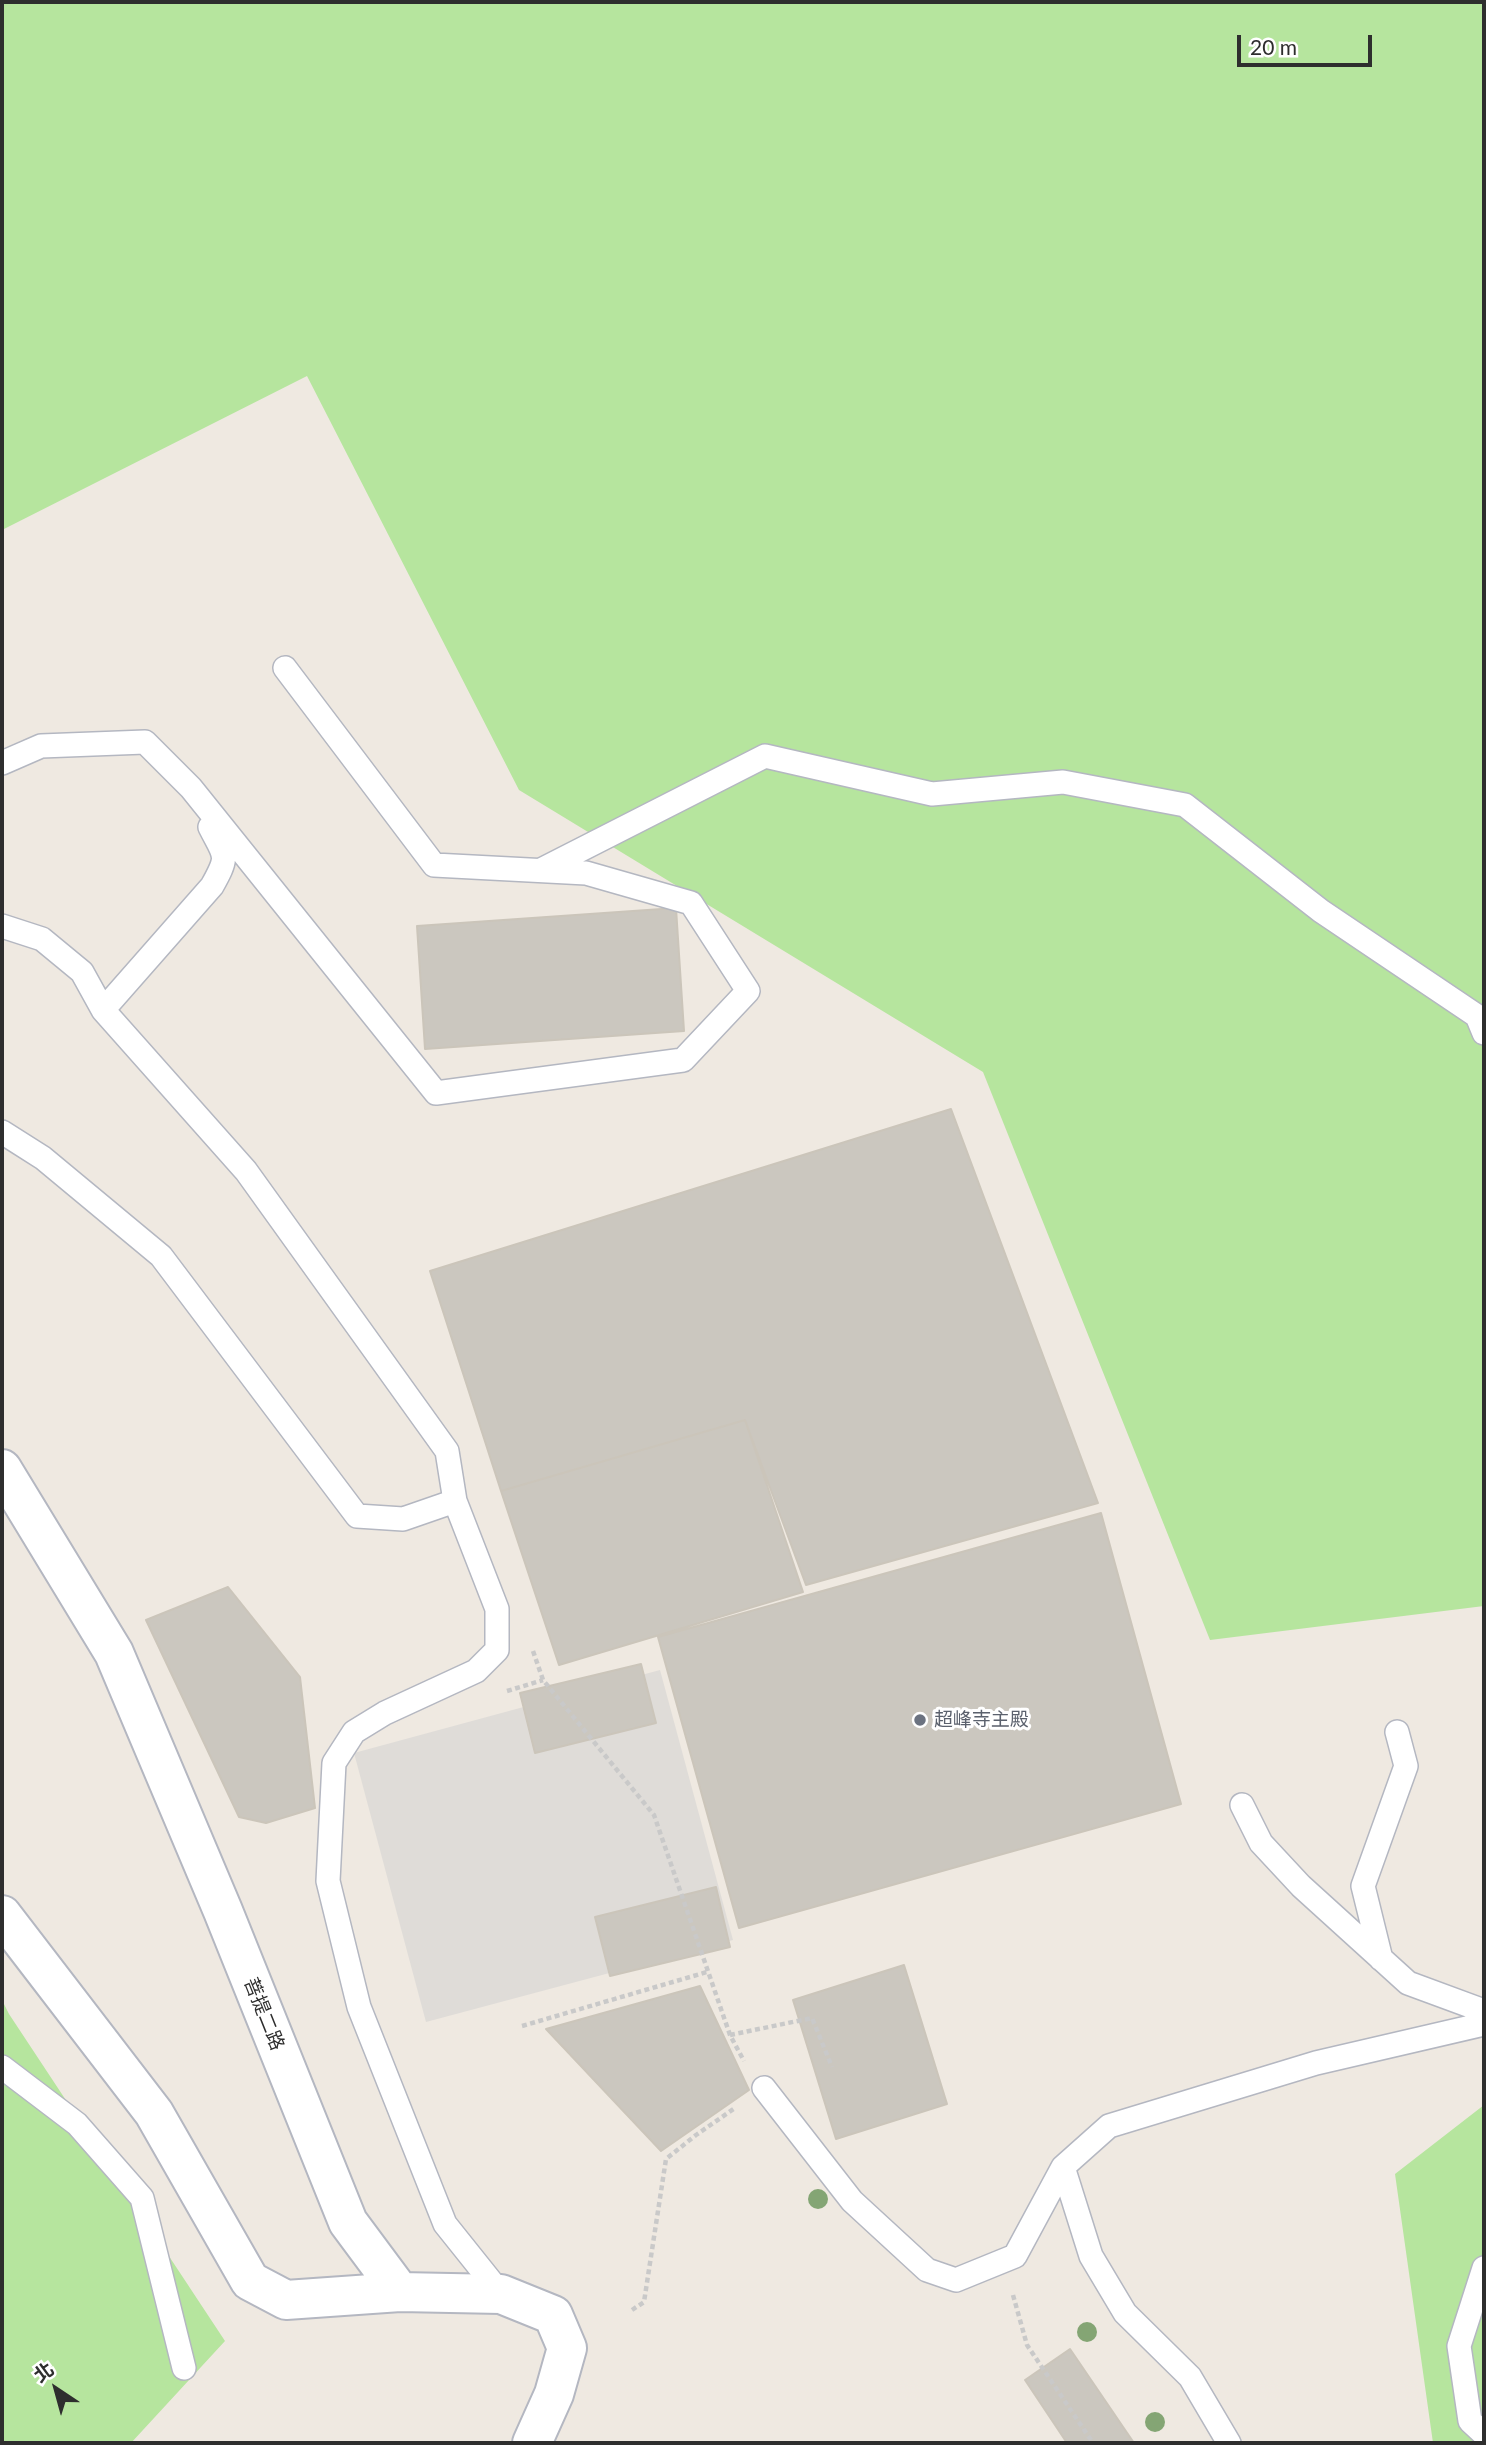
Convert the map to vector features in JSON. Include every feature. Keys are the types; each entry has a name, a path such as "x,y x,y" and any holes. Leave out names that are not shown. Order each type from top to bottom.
{"street":[{"name":"菩提二路","path":"2,1469 114,1653 223,1911 348,2222 400,2291"},
{"path":"2,1914 154,2113 250,2281 286,2300 400,2291 501,2294 553,2315 567,2348 554,2394 532,2443"}],"lane":[{"path":"2,762 41,746 145,742 191,788 436,1093 683,1060 748,991 691,903 586,873 434,866 285,668"},
{"path":"540,870 765,756 932,794 1063,782 1185,805 1321,911 1477,1016 1484,1033"},
{"path":"103,1010 212,886 224,865 224,851 191,788"},
{"path":"2,926 42,939 82,972 103,1010 246,1171 447,1451 455,1501 497,1609 497,1650 476,1671 385,1713 354,1732 334,1763 328,1881 359,2007 445,2224 501,2294"},
{"path":"2,1132 43,1158 161,1255 358,1516 403,1520 455,1501"},
{"path":"1381,1959 1363,1886 1406,1766 1397,1732"},
{"path":"1242,1805 1261,1843 1301,1886 1408,1983 1484,2011"},
{"path":"764,2088 852,2201 927,2270 956,2280 1015,2256 1063,2167 1109,2126 1316,2063 1484,2024"},
{"path":"2,2067 77,2124 142,2198 184,2368"},
{"path":"1063,2167 1091,2256 1125,2313 1190,2377 1229,2443"},
{"path":"1484,2268 1459,2346 1470,2421 1484,2434"}],"path":[{"path":"530,1643 543,1680 654,1815 730,2035 750,2071 764,2088 666,2159 644,2302 632,2310"},
{"path":"522,2026 707,1972"},
{"path":"730,2035 813,2018 832,2067"},
{"path":"1003,2261 1027,2345 1093,2443"}],"green space":[{"path":"2,2 1484,2 1484,1606 1210,1640 983,1072 519,790 307,376 2,530"},
{"path":"2,2000 225,2341 131,2443 2,2443"},
{"path":"1484,2105 1484,2443 1433,2443 1395,2174"}],"shaded area":[{"path":"660,1670 733,1940 426,2022 354,1753"}],"building":[{"path":"676,908 684,1031 425,1049 417,926"},
{"path":"951,1109 1098,1503 806,1585 745,1420 501,1491 430,1271"},
{"path":"745,1420 803,1592 559,1665 501,1491"},
{"name":"超峰寺主殿","path":"1101,1513 1181,1804 739,1928 658,1637"},
{"path":"228,1587 300,1677 315,1808 266,1823 239,1817 146,1620"},
{"path":"641,1664 656,1723 535,1753 520,1693"},
{"path":"716,1887 730,1947 610,1976 595,1917"},
{"path":"904,1965 947,2104 836,2139 793,2000"},
{"path":"700,1986 749,2090 661,2151 546,2029"},
{"path":"1070,2349 1134,2443 1067,2443 1025,2380"}],"place":[{"name":"超峰寺主殿","path":"920,1720"}]}
